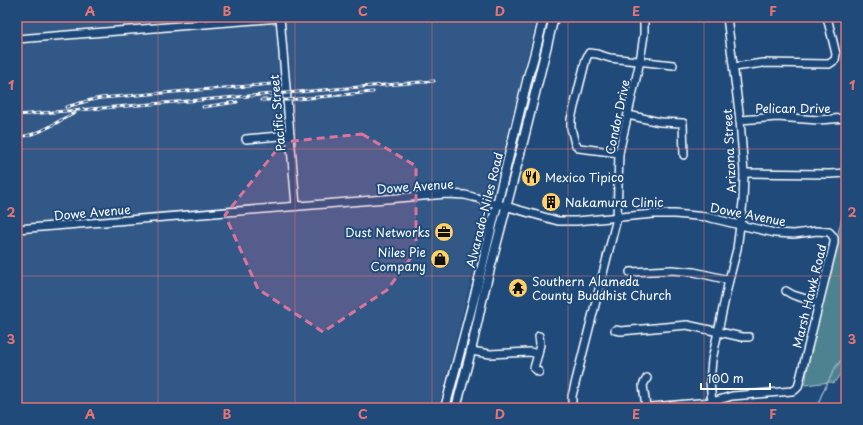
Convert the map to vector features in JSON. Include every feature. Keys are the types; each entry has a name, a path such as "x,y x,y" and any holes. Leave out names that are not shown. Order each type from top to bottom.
{"main road":[{"name":"Alvarado-Niles Road","path":"445,408 498,204 544,17"},
{"name":"Alvarado-Niles Road","path":"456,408 554,17"}],"street":[{"path":"17,39 280,17"},
{"name":"Pacific Street","path":"280,17 296,206"},
{"name":"Condor Drive","path":"572,408 572,396 617,218 619,153 640,61 644,35 644,17"},
{"name":"Arizona Street","path":"712,402 710,382 712,360 737,249 743,202 744,173 740,120 727,17"},
{"path":"734,67 763,63 829,64 835,60 836,54 827,17"},
{"path":"619,153 579,148 574,144 571,119 586,59 589,53 610,58 674,65"},
{"path":"628,115 660,122 683,123 684,155"},
{"name":"Pelican Drive","path":"740,120 777,117 818,120 846,118"},
{"path":"246,139 290,135"},
{"path":"744,173 846,173"},
{"name":"Dowe Avenue","path":"17,229 447,194 465,195 558,221 576,221 654,214 675,214 707,217 740,226 783,234 822,231 828,232 832,235"},
{"name":"Marsh Hawk Road","path":"712,402 732,396 792,391 798,387 834,243 834,238 832,235"},
{"path":"630,272 672,270 694,272 729,280"},
{"path":"786,291 792,295 819,303"},
{"path":"615,330 621,331 687,325 742,337 749,337"},
{"path":"539,336 540,344 534,368 539,372"},
{"path":"471,351 490,354 530,352 538,354"},
{"path":"647,378 644,385 642,408 712,402"}],"highlighted area":[{"path":"362,134 416,166 416,251 387,290 323,332 258,289 225,215 283,142"}],"shaded area":[{"path":"17,17 537,17 438,408 17,408"}],"green space":[{"path":"846,201 846,366 834,383 831,382 805,385 810,352"}],"waterway":[{"path":"817,408 821,396 835,368 846,356"}],"railway":[{"path":"17,115 434,81"},
{"path":"66,107 101,98 272,84"},
{"path":"261,100 287,100 373,92"},
{"path":"203,107 237,102"},
{"path":"17,137 40,131 75,113"}],"place":[{"name":"Mexico Tipico","path":"531,177"},
{"name":"Nakamura Clinic","path":"551,202"},
{"name":"Dust Networks","path":"444,232"},
{"name":"Niles Pie Company","path":"440,259"},
{"name":"Southern Alameda County Buddhist Church","path":"518,288"}]}
